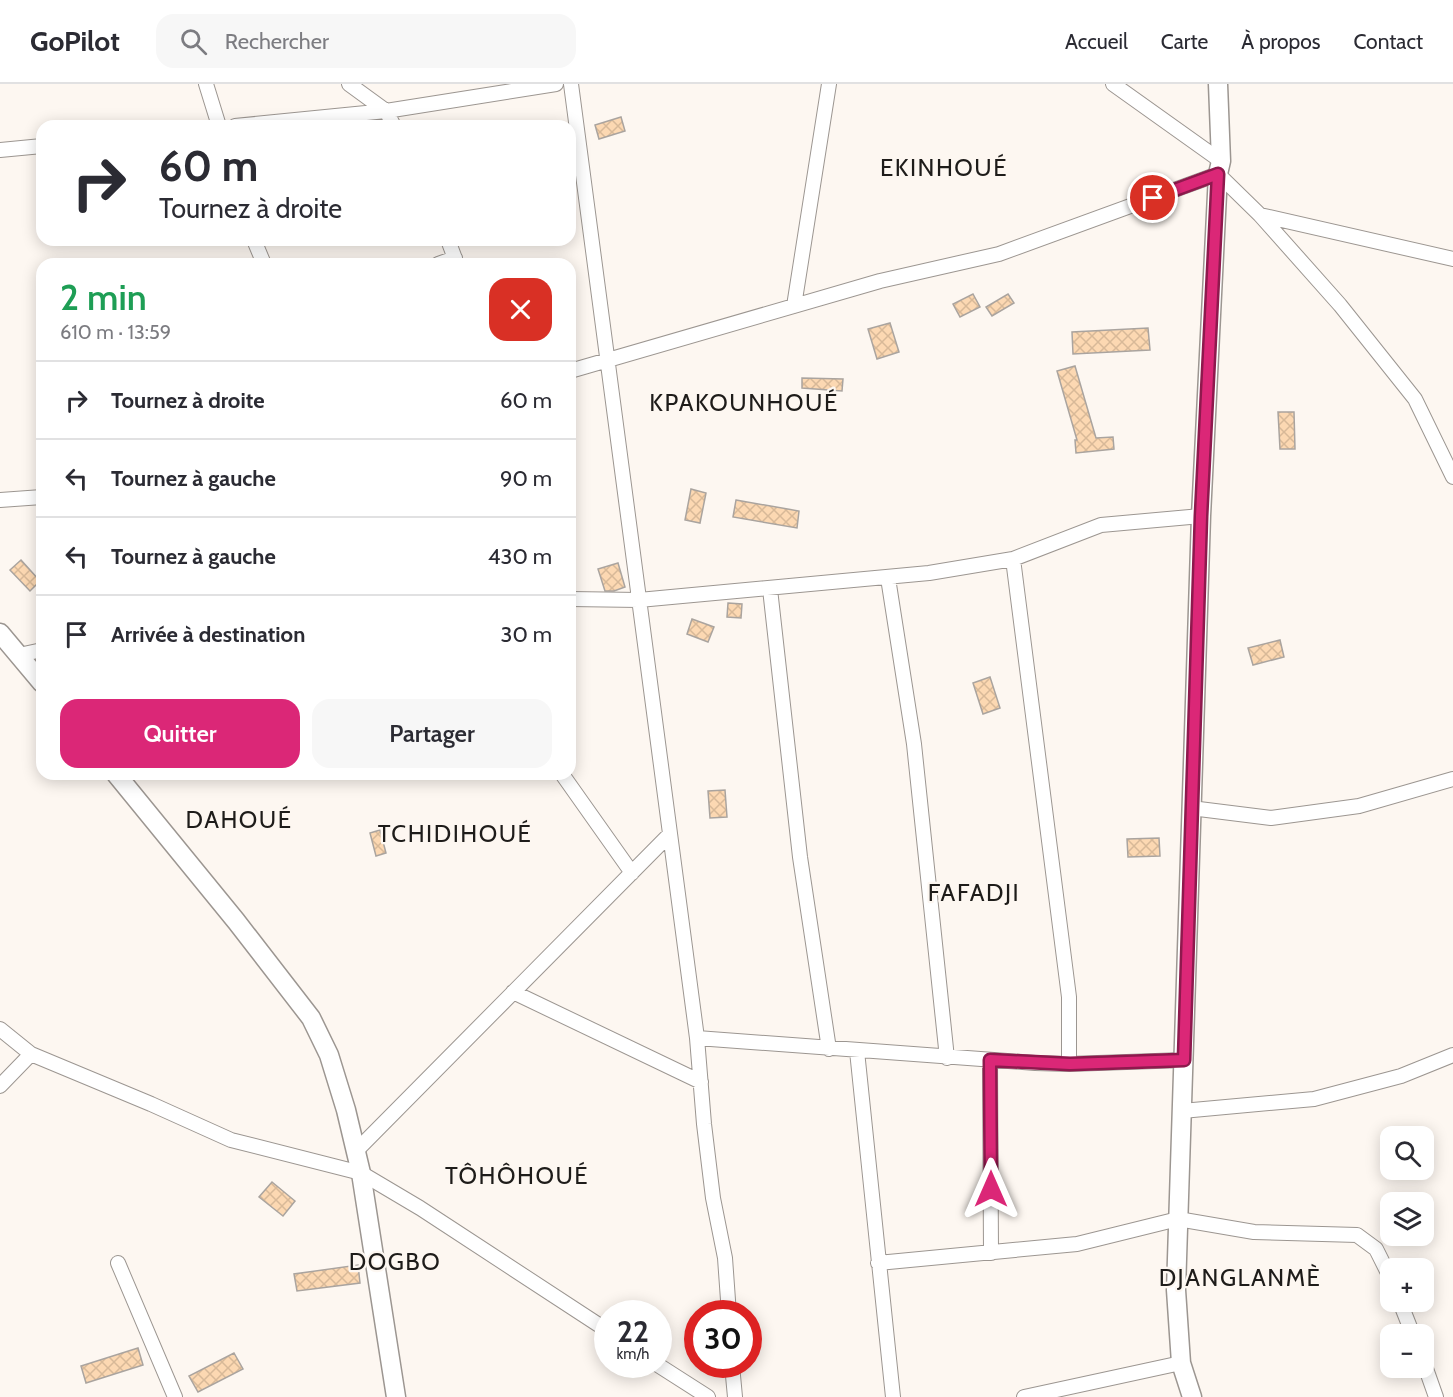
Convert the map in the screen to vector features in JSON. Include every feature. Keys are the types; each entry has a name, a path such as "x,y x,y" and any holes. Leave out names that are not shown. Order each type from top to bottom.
{"main road":[{"path":"1192,1397 1181,1363 1176,1290 1201,516 1220,168 1218,84"},
{"path":"0,633 36,676"},
{"path":"121,780 229,912 311,1018 329,1055 346,1110 361,1173 396,1397"}],"street":[{"path":"206,84 217,120"},
{"path":"349,84 386,111 391,120"},
{"path":"295,120 386,111 556,84"},
{"path":"571,84 576,120"},
{"path":"794,306 829,84"},
{"path":"1113,84 1220,168 1340,305 1415,399 1453,477"},
{"path":"576,120 697,1038 713,1198 725,1258 728,1300"},
{"path":"0,150 36,147"},
{"path":"576,369 880,281 999,254 1220,168"},
{"path":"1260,215 1453,259"},
{"path":"0,500 36,497"},
{"path":"576,596 639,600 929,573 1013,559 1101,525 1201,516"},
{"path":"1013,559 1070,997 1070,1064"},
{"path":"888,578 914,744 947,1058"},
{"path":"770,589 800,857 829,1049"},
{"path":"19,655 36,651"},
{"path":"1191,808 1271,818 1359,806 1453,779"},
{"path":"566,780 632,873"},
{"path":"356,1150 670,834"},
{"path":"513,992 700,1082"},
{"path":"0,1029 31,1054 231,1140 361,1173 420,1208 594,1322"},
{"path":"697,1038 947,1058 1070,1064 1184,1060"},
{"path":"857,1051 893,1397"},
{"path":"0,1086 31,1054"},
{"path":"1182,1111 1314,1099 1401,1076 1453,1055"},
{"path":"990,1060 991,1253"},
{"path":"878,1263 1077,1245 1178,1220 1254,1232 1356,1235 1376,1249 1380,1258"},
{"path":"118,1263 175,1397"},
{"path":"1024,1397 1181,1363"},
{"path":"672,1374 708,1397"},
{"path":"733,1378 735,1397"},
{"path":"1429,1378 1436,1397"}],"building":[{"path":"621,117 625,131 599,139 595,125"},
{"path":"973,294 980,307 960,317 953,304"},
{"path":"1008,294 1014,303 992,316 986,307"},
{"path":"890,323 899,352 877,359 868,329"},
{"path":"1148,328 1150,350 1073,354 1072,332"},
{"path":"1075,366 1096,438 1113,437 1114,449 1076,453 1075,440 1077,440 1057,371"},
{"path":"802,378 843,379 842,391 802,388"},
{"path":"1278,412 1294,412 1295,449 1280,449"},
{"path":"691,489 706,493 700,523 685,520"},
{"path":"736,500 799,511 797,528 733,517"},
{"path":"21,560 36,577 36,585 30,591 10,570"},
{"path":"618,563 625,587 605,591 598,569"},
{"path":"728,603 742,604 741,618 727,617"},
{"path":"692,619 714,627 708,642 687,634"},
{"path":"1280,640 1284,657 1253,665 1248,648"},
{"path":"990,677 1000,708 983,714 973,683"},
{"path":"725,790 727,817 710,818 708,791"},
{"path":"380,830 386,853 376,856 370,833"},
{"path":"1159,838 1160,856 1128,857 1127,839"},
{"path":"272,1182 295,1201 283,1216 259,1197"},
{"path":"358,1265 360,1283 297,1291 294,1274"},
{"path":"138,1348 143,1365 86,1383 81,1366"},
{"path":"234,1353 243,1369 198,1392 189,1376"}],"district":[{"name":"EKINHOUÉ","path":"944,168"},
{"name":"KPAKOUNHOUÉ","path":"744,403"},
{"name":"DAHOUÉ","path":"239,820"},
{"name":"TCHIDIHOUÉ","path":"455,834"},
{"name":"FAFADJI","path":"974,893"},
{"name":"TÔHÔHOUÉ","path":"517,1176"},
{"name":"DOGBO","path":"395,1262"},
{"name":"DJANGLANMÈ","path":"1240,1278"}],"route":[{"path":"991,1189 990,1060 1070,1064 1184,1060 1201,516 1218,174 1153,198"}]}
